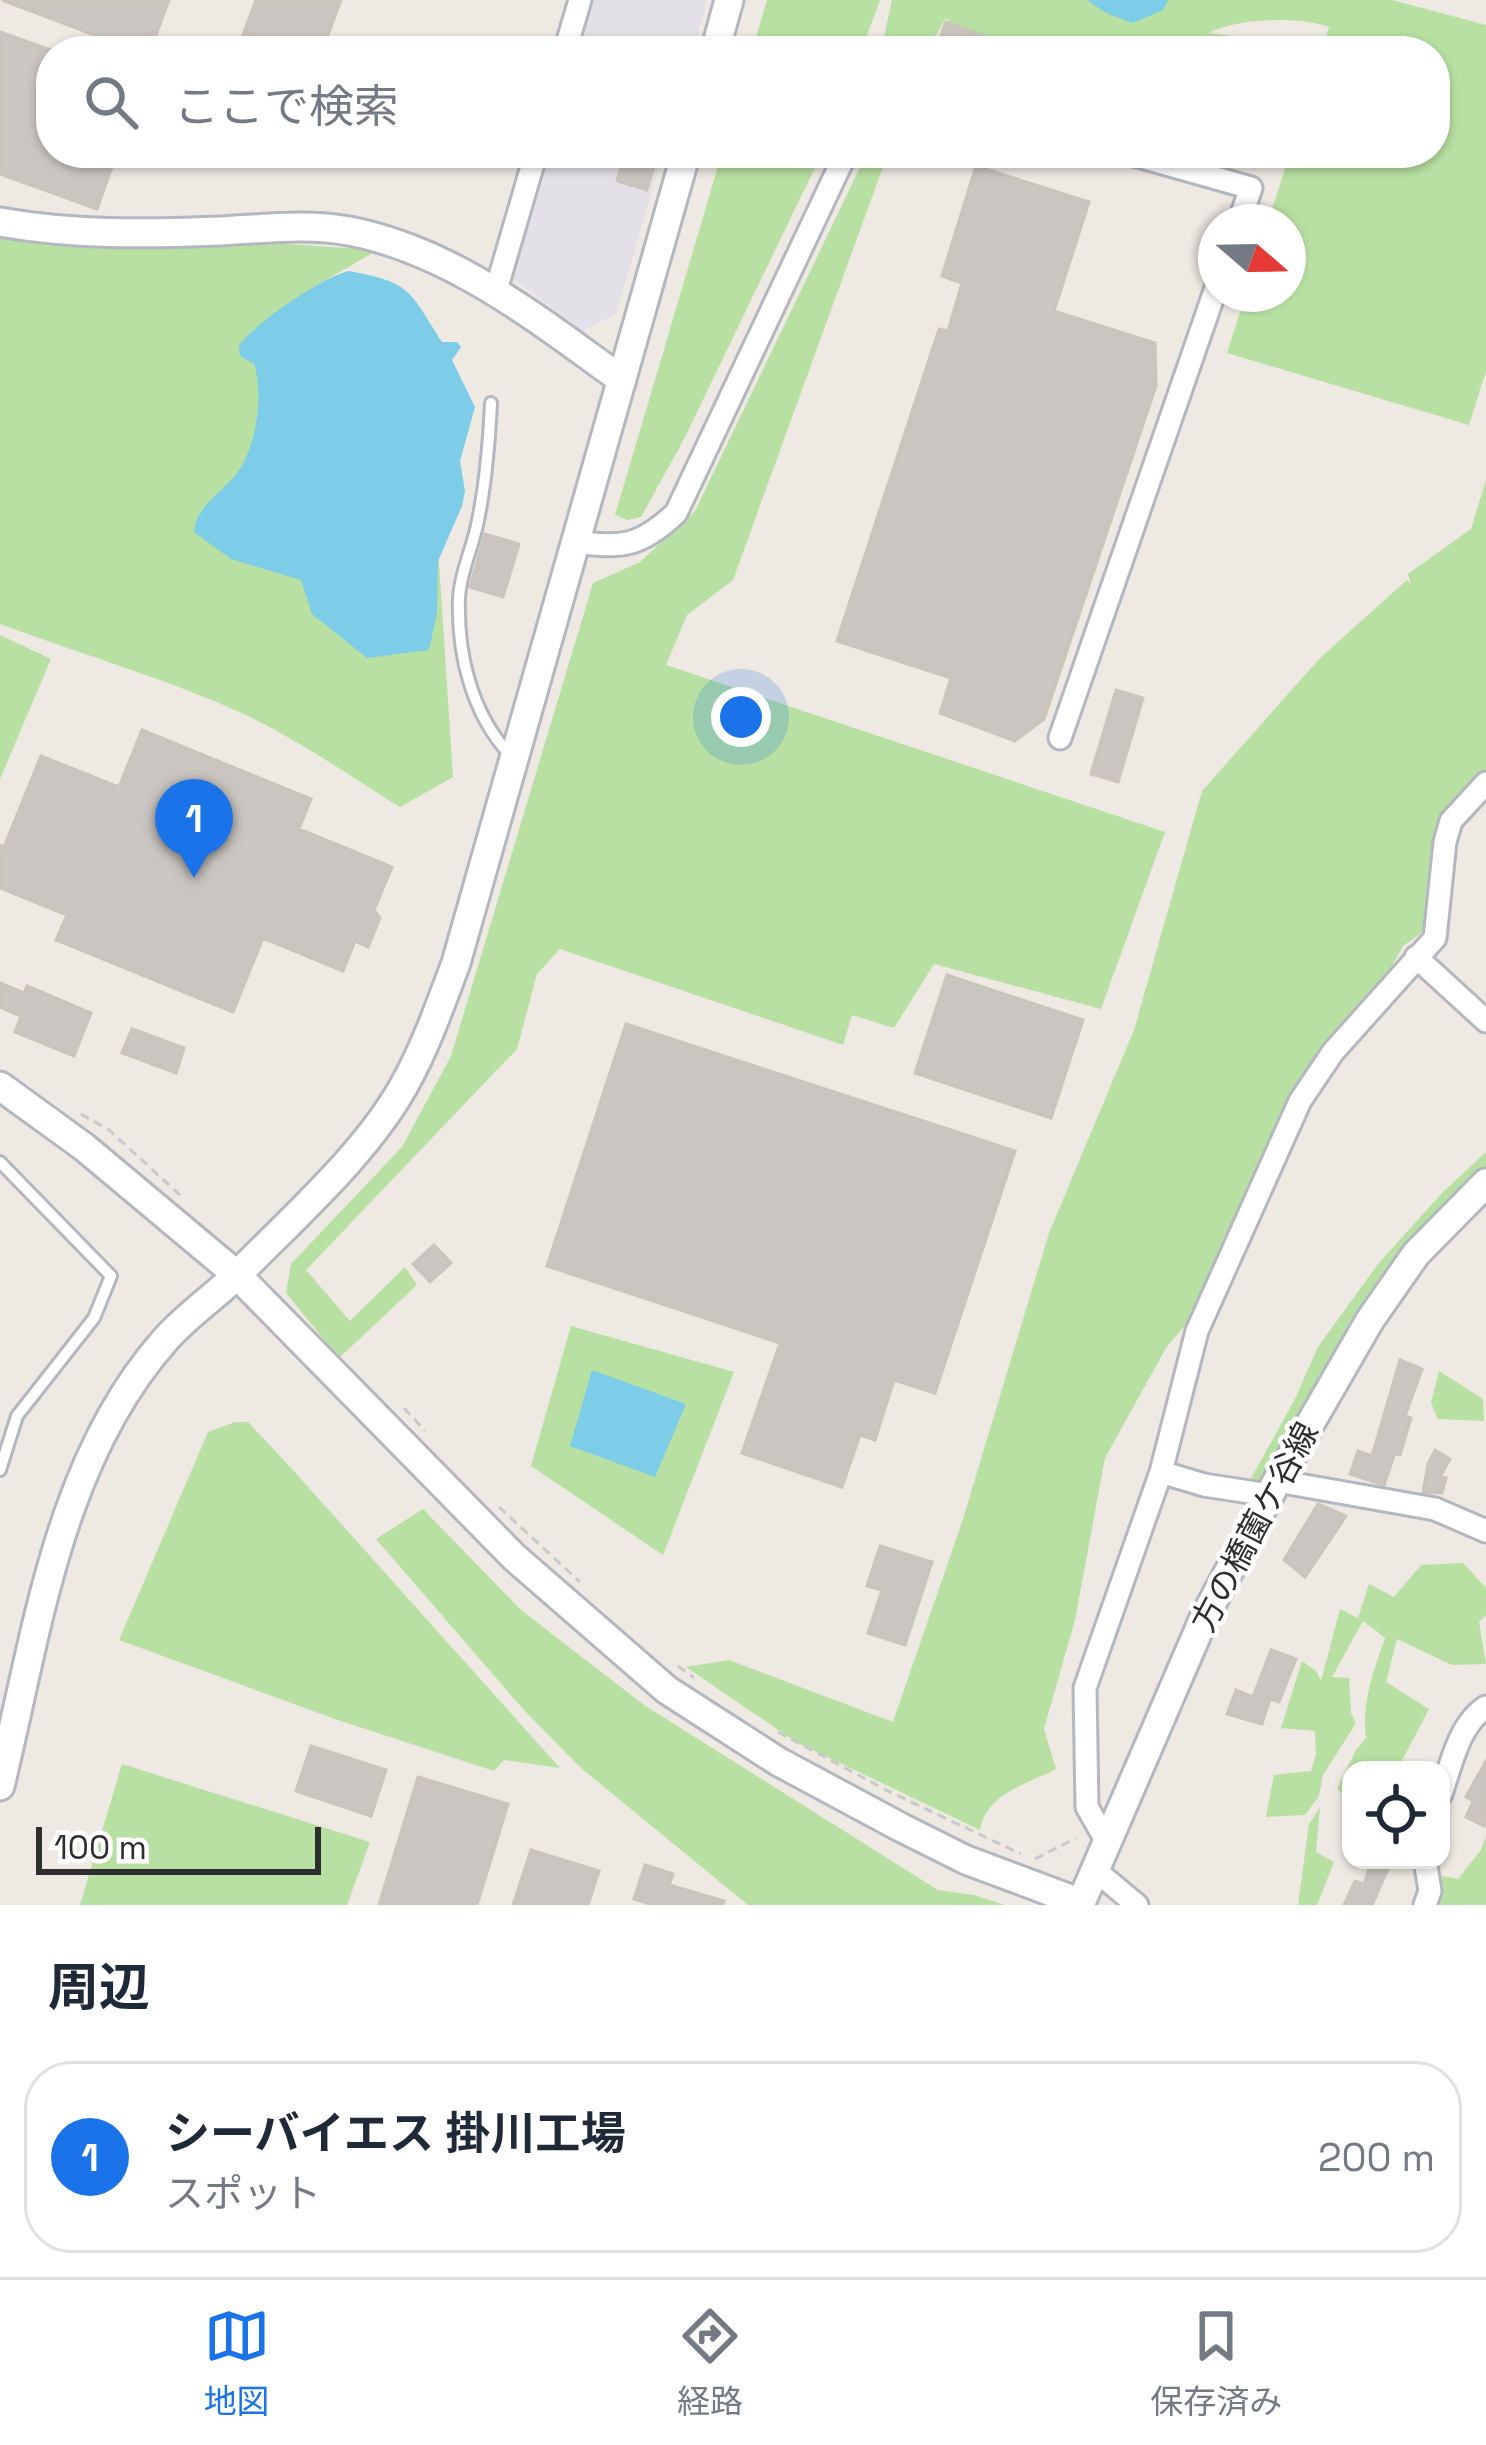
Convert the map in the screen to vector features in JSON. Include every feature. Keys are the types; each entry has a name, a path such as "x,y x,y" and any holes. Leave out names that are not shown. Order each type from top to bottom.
{"street":[{"path":"569,36 580,0"},
{"path":"719,36 729,0"},
{"path":"496,290 532,168"},
{"path":"0,1786 68,1509 111,1417 166,1340 237,1275 354,1152 406,1084 433,1028 456,963 682,168"},
{"path":"575,542 621,548 652,535 676,513 839,168"},
{"path":"1180,168 1251,188 1245,204"},
{"path":"0,222 79,233 345,230 390,241 496,290 622,380"},
{"path":"1060,738 1208,312"},
{"path":"1107,1842 1087,1807 1084,1688 1160,1472 1197,1331 1300,1101 1333,1052 1436,938 1444,842 1451,821 1486,783"},
{"path":"1416,957 1486,1021"},
{"path":"0,1086 84,1148 237,1275 514,1557 667,1690 778,1762 902,1828 966,1860 1080,1904"},
{"name":"方の橋薗ケ谷線","path":"1080,1904 1204,1618 1273,1488 1370,1321 1416,1253 1486,1183"},
{"path":"1160,1472 1204,1485 1273,1488 1435,1509 1486,1531"},
{"path":"1450,1768 1475,1714 1486,1707"},
{"path":"1426,1869 1430,1891 1426,1905"},
{"path":"1095,1870 1137,1905"}],"lane":[{"path":"491,403 489,456 459,596 471,694 490,733 514,759"},
{"path":"0,1162 111,1276 94,1318 17,1416 0,1470"}],"path":[{"path":"70,1108 109,1130 181,1196"},
{"path":"404,1408 434,1441"},
{"path":"490,1499 587,1589"},
{"path":"664,1657 701,1683"},
{"path":"777,1732 1033,1860 1076,1838"}],"shaded area":[{"path":"591,0 707,0 697,36 580,36"},
{"path":"543,168 659,168 616,314 582,331 511,277"}],"green space":[{"path":"767,0 880,0 867,36 756,36"},
{"path":"892,0 1392,0 1486,25 1486,371 1469,425 1227,353 1240,312 1306,312 1306,204 1274,204 1285,168 1450,168 1450,36 1326,36 1329,27 1285,20 1236,24 1209,33 1233,36 966,36 946,18 936,36 884,36"},
{"path":"718,168 815,168 684,439 641,517 628,520 615,515"},
{"path":"860,168 883,168 733,580 687,615 666,665 1165,832 1101,1009 934,964 894,1028 852,1015 843,1045 560,949 537,974 517,1049 306,1270 350,1321 405,1267 417,1285 339,1358 286,1293 291,1264 402,1147 451,1056 593,583 640,562 695,511"},
{"path":"0,233 85,246 256,242 378,250 312,288 435,501 453,777 400,807 250,717 0,624"},
{"path":"1486,480 1486,783 1451,821 1435,923 1403,946 1370,1006 1324,1065 1202,1305 1166,1348 1105,1458 1075,1620 1044,1729 1056,1769 999,1799 980,1830 796,1742 686,1667 729,1660 893,1722 963,1519 1049,1233 1134,1030 1202,791 1320,658 1407,580 1411,584 1408,574 1471,529"},
{"path":"0,635 51,659 0,779"},
{"path":"1486,1152 1486,1173 1261,1494 1244,1491 1318,1347 1378,1264"},
{"path":"571,1326 734,1372 663,1555 531,1466"},
{"path":"1439,1371 1483,1399 1484,1421 1438,1419 1431,1403"},
{"path":"248,1422 560,1768 504,1760 494,1771 119,1640 208,1432"},
{"path":"423,1509 521,1610 644,1705 938,1890 1005,1905 748,1905 581,1768 522,1708 376,1539"},
{"path":"1463,1563 1486,1588 1486,1615 1479,1622 1486,1664 1452,1665 1397,1639 1386,1682 1429,1709 1402,1761 1351,1761 1366,1738 1367,1699 1385,1638 1363,1621 1332,1677 1349,1678 1356,1723 1323,1775 1319,1796 1305,1815 1266,1817 1274,1775 1311,1771 1316,1754 1315,1731 1281,1728 1302,1661 1321,1681 1340,1609 1358,1618 1369,1584 1394,1597 1421,1565"},
{"path":"122,1764 370,1842 347,1905 80,1905"},
{"path":"1320,1807 1316,1852 1334,1862 1317,1905 1298,1905 1309,1824"},
{"path":"1486,1836 1486,1905 1431,1905 1432,1874 1458,1879"}],"water":[{"path":"1087,0 1168,0 1163,10 1133,23"},
{"path":"348,271 397,285 414,300 442,342 457,342 461,347 452,360 475,407 460,461 465,491 462,506 438,561 437,613 429,650 367,658 312,614 301,580 231,559 194,532 204,507 244,462 254,435 257,376 254,364 240,356 239,345 290,302"},
{"path":"592,1370 686,1404 655,1477 570,1446"}],"building":[{"path":"2,0 169,0 156,36 97,36"},
{"path":"256,0 341,0 328,36 243,36"},
{"path":"946,22 983,36 941,36"},
{"path":"0,32 36,45 36,168 112,168 97,209 0,174"},
{"path":"621,168 654,168 647,190 617,181"},
{"path":"975,168 982,168 1089,202 1054,311 1155,343 1156,386 1044,719 1015,741 940,713 951,678 837,641 939,329 948,331 962,283 942,276"},
{"path":"485,534 519,544 503,597 470,587"},
{"path":"1116,690 1143,698 1118,782 1091,774"},
{"path":"142,730 311,799 299,829 392,867 374,910 380,918 368,947 355,941 343,971 263,938 233,1012 56,940 67,915 0,888 0,845 4,847 41,756 119,787"},
{"path":"947,975 1083,1020 1051,1118 915,1073"},
{"path":"0,983 24,993 27,986 91,1013 74,1056 15,1032 21,1016 0,1007"},
{"path":"626,1024 1015,1151 935,1393 894,1380 875,1440 860,1435 842,1487 742,1453 780,1343 547,1266"},
{"path":"132,1029 184,1048 176,1073 122,1053"},
{"path":"434,1245 451,1263 430,1282 413,1264"},
{"path":"1400,1360 1422,1369 1405,1416 1411,1418 1400,1455 1395,1453 1384,1485 1350,1474 1358,1451 1372,1456"},
{"path":"1435,1450 1450,1459 1440,1477 1446,1478 1442,1493 1423,1492 1428,1464"},
{"path":"1318,1504 1346,1516 1305,1577 1284,1560"},
{"path":"880,1546 932,1562 905,1645 868,1633 882,1590 867,1586"},
{"path":"1271,1650 1296,1659 1279,1702 1270,1699 1262,1724 1227,1714 1236,1690 1253,1697"},
{"path":"311,1746 386,1770 371,1816 296,1791"},
{"path":"1486,1761 1484,1826 1466,1817 1473,1801 1466,1797"},
{"path":"418,1777 508,1804 477,1905 379,1905"},
{"path":"531,1850 599,1871 588,1905 513,1905"},
{"path":"645,1865 673,1874 669,1885 724,1901 723,1905 653,1905 634,1899"},
{"path":"1369,1869 1388,1869 1372,1905 1344,1905 1355,1881 1364,1884"}],"place":[{"name":"シーバイエス 掛川工場","path":"194,878"}]}
